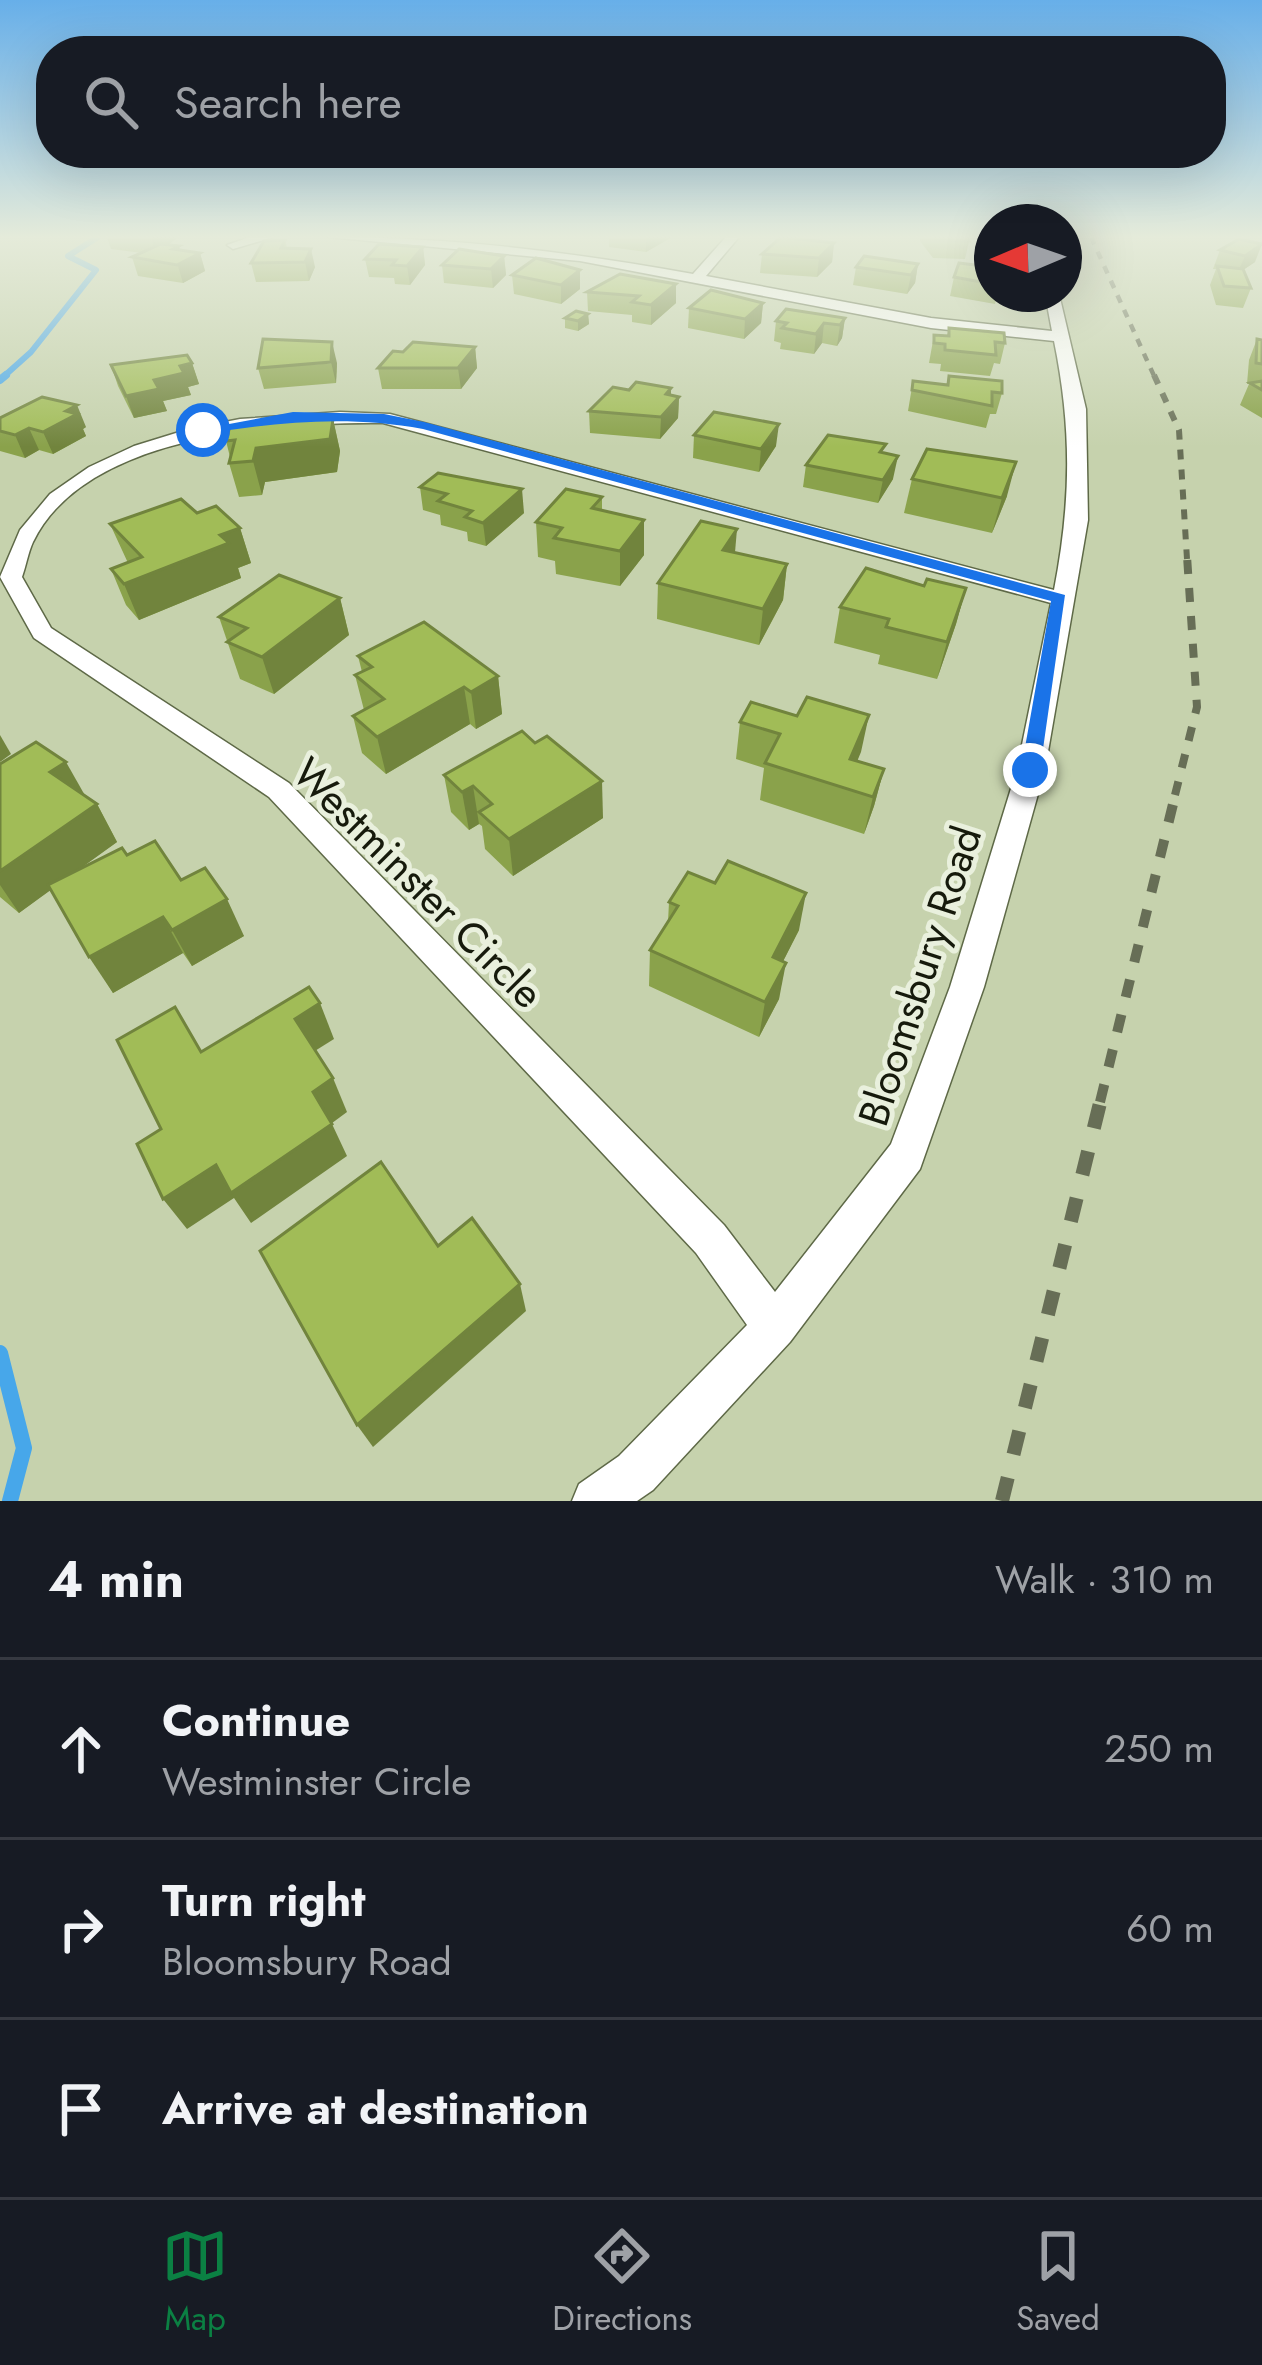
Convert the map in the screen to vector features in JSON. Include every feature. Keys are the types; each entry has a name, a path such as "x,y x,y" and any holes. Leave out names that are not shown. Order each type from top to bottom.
{"street":[{"path":"849,307 932,323 1063,337"},
{"name":"Bloomsbury Road","path":"596,1501 635,1473 775,1327 906,1156 967,987 1030,770 1059,598 1078,520 1077,409 1057,312"},
{"name":"Westminster Circle","path":"775,1327 710,1239 278,790 42,633 10,577 27,534 63,495 152,446 247,422 339,416 424,426 1059,598"}],"building":[{"path":"690,307 758,307 745,319"},
{"path":"786,309 845,318 840,325 824,323 816,334 782,328 787,323 776,321"},
{"path":"576,311 588,314 578,321 565,318"},
{"path":"949,328 1004,333 1005,343 995,342 996,355 945,350 945,344 934,343 934,335 949,336"},
{"path":"263,339 332,342 331,362 258,368"},
{"path":"1257,339 1262,340 1262,364 1256,363"},
{"path":"413,342 475,347 458,368 378,368 393,351 403,352"},
{"path":"187,355 192,363 180,366 184,373 154,380 159,389 126,396 111,365"},
{"path":"949,376 1002,381 1002,393 992,392 992,406 912,390 913,381 948,385"},
{"path":"636,382 671,388 666,394 679,397 661,417 589,411 613,387 629,390"},
{"path":"42,397 77,405 66,411 77,414 43,432 29,428 15,435 0,431 0,418"},
{"path":"714,412 779,424 761,449 694,435"},
{"path":"262,419 333,419 330,439 256,448 253,461 229,463 235,440 226,441 230,426 261,424"},
{"path":"828,435 886,444 880,452 898,456 883,480 806,465"},
{"path":"927,449 1016,462 1002,498 912,479"},
{"path":"438,473 522,489 483,523 465,517 472,511 438,501 447,494 420,487"},
{"path":"566,489 602,497 592,508 644,520 620,551 554,538 562,528 536,522"},
{"path":"181,499 197,513 216,506 240,528 220,535 229,543 124,584 111,569 142,557 110,524"},
{"path":"701,521 737,529 723,550 787,564 763,609 658,583"},
{"path":"866,568 924,586 927,579 966,588 947,642 886,627 889,619 840,607"},
{"path":"279,575 340,598 262,657 227,642 247,628 219,617"},
{"path":"424,622 498,676 471,692 464,687 377,737 353,716 384,699 355,675 372,667 358,656"},
{"path":"807,697 869,715 850,759 884,769 873,797 765,763 780,734 740,722 751,702 797,716"},
{"path":"522,731 535,743 547,736 602,781 509,839 479,812 492,804 473,786 462,792 444,775"},
{"path":"36,742 66,762 50,772 97,804 0,871 0,764"},
{"path":"155,841 181,880 205,868 227,899 172,930 163,917 89,957 48,885 122,848 127,855"},
{"path":"728,861 806,893 773,957 786,963 765,1002 650,950 678,906 669,902 688,872 715,883"},
{"path":"309,987 320,1003 295,1019 333,1078 313,1092 332,1124 231,1193 216,1165 163,1199 137,1144 161,1129 117,1040 175,1007 201,1052"},
{"path":"381,1162 438,1246 472,1218 520,1284 357,1425 260,1251"}],"waterway":[{"path":"2,378 31,352 67,307"},
{"path":"0,380 6,375"},
{"path":"0,1353 24,1448 10,1501"}],"railway":[{"path":"1123,307 1155,378"},
{"path":"1154,375 1179,430 1187,559"},
{"path":"1175,795 1197,707 1187,556"},
{"path":"1100,1102 1176,792"},
{"path":"1002,1501 1101,1099"}],"route":[{"path":"203,430 293,416 384,418 1059,598 1030,770"}]}
